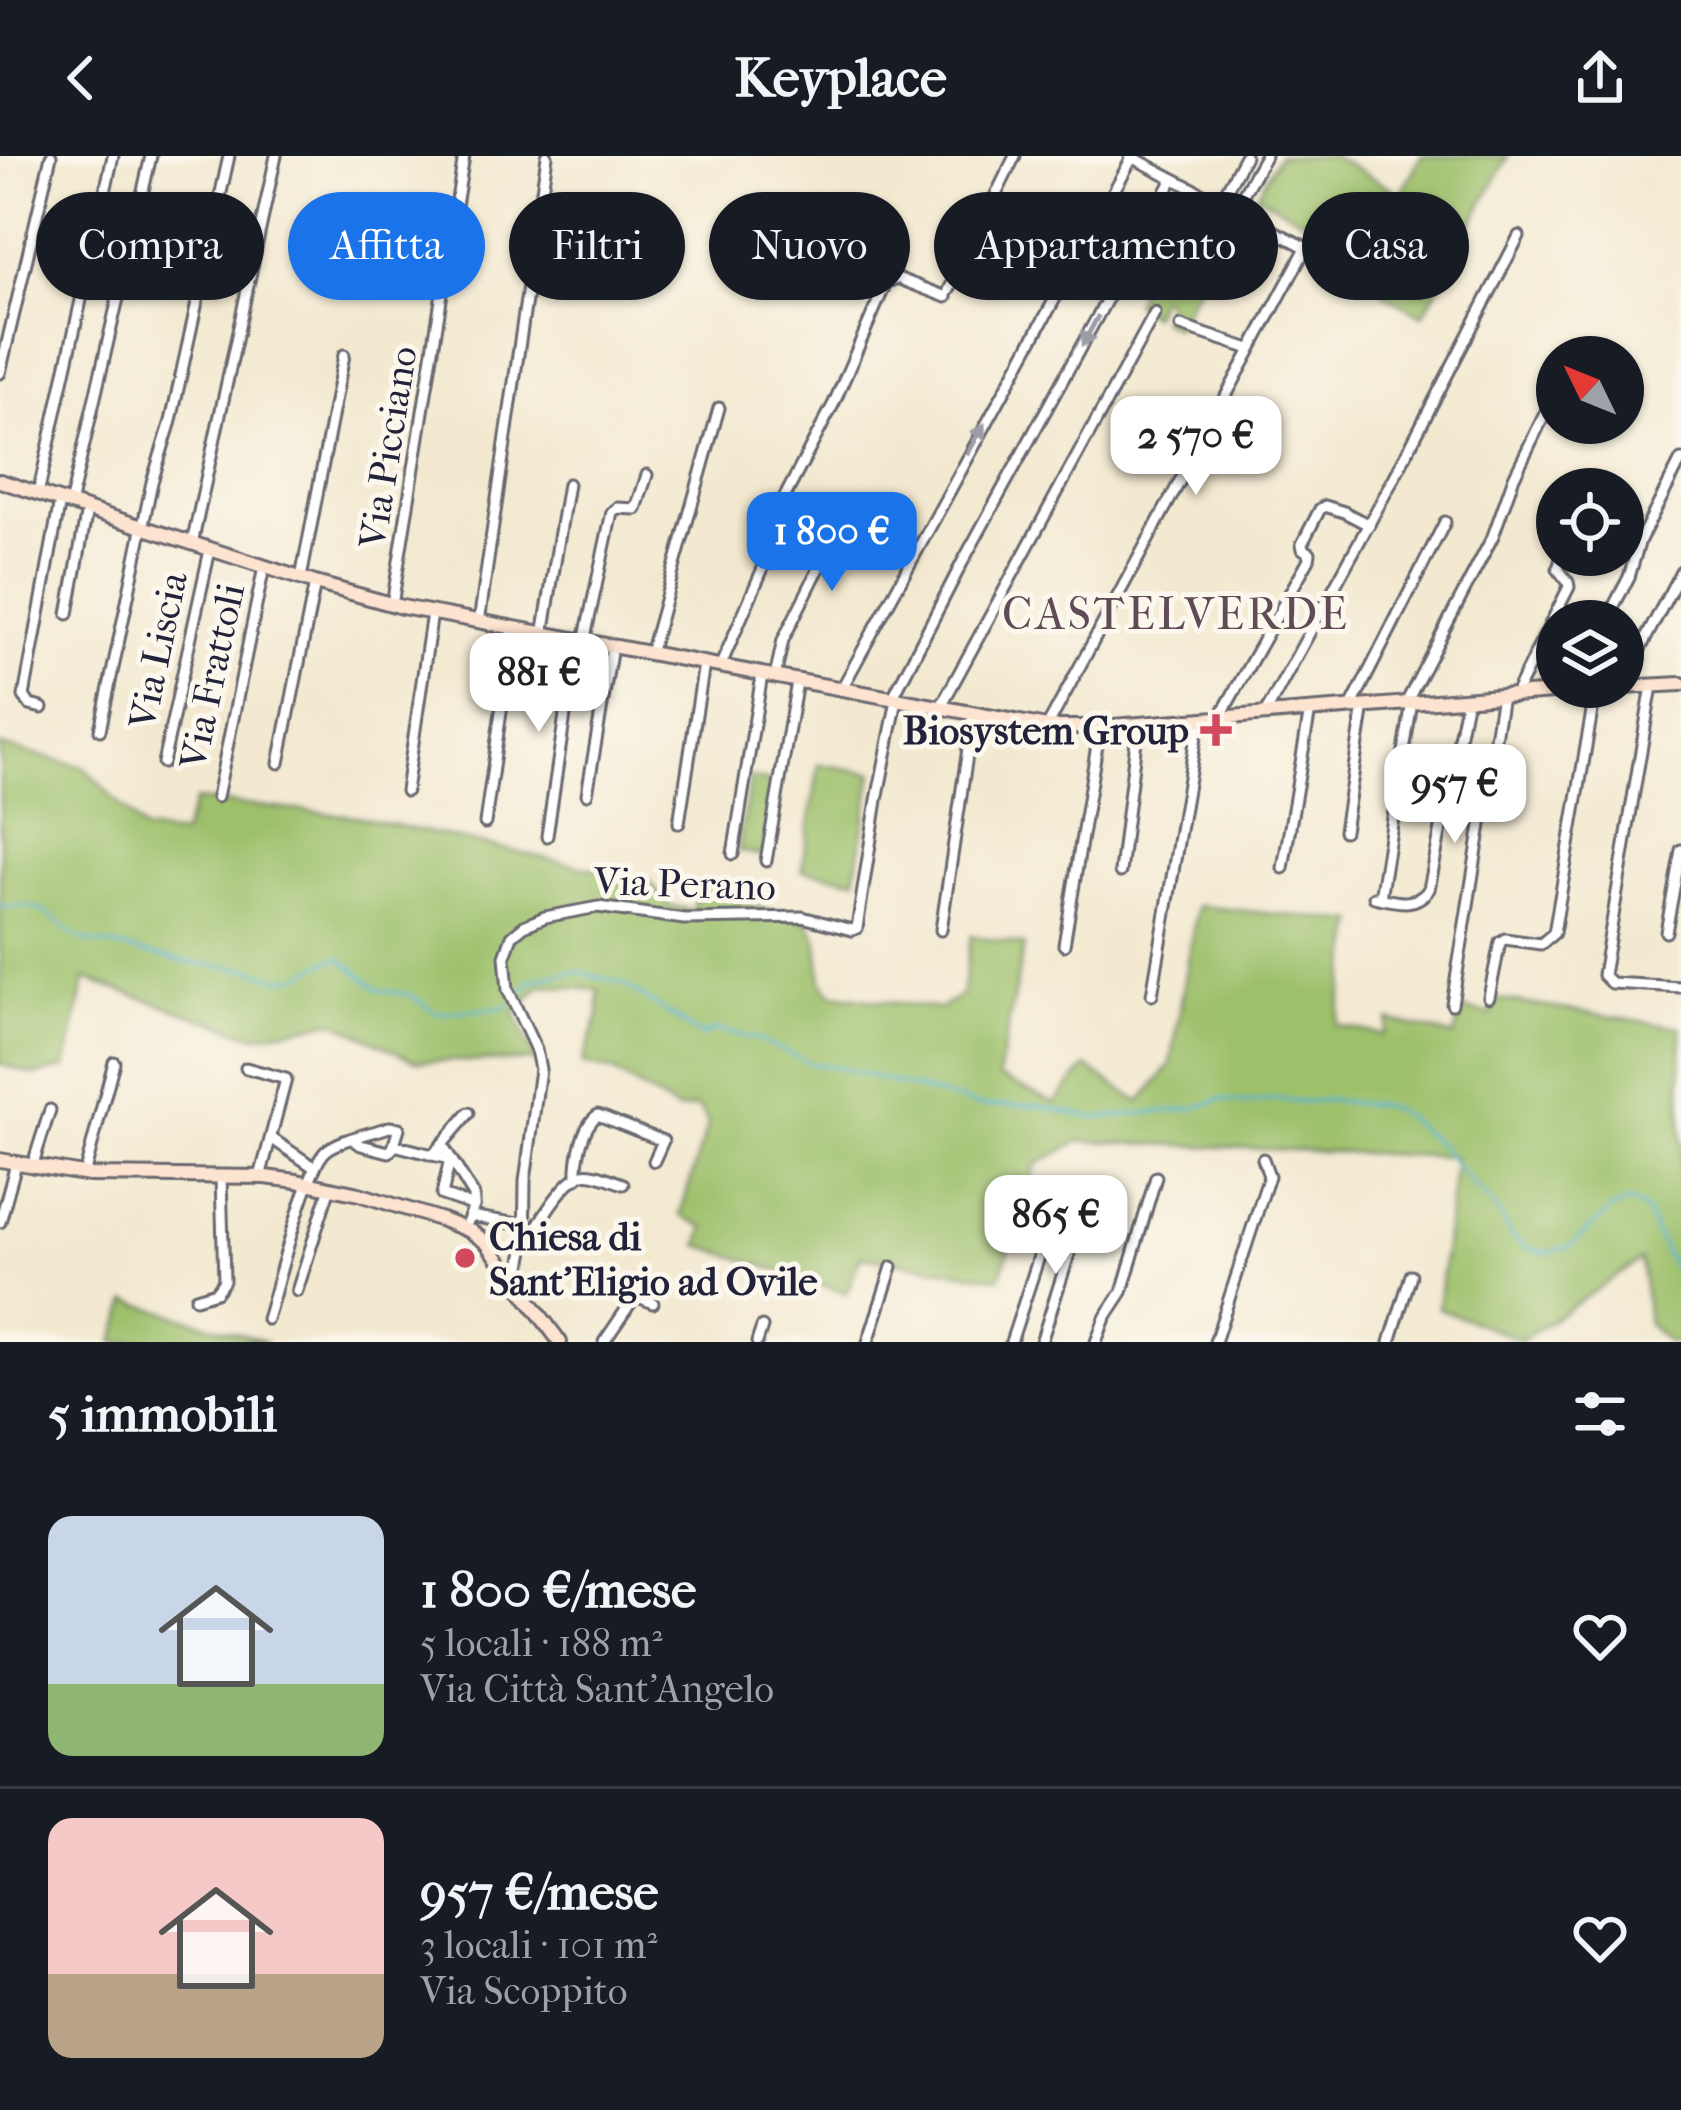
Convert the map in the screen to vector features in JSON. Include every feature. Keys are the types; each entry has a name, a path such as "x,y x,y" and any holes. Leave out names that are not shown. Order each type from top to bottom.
{"street":[{"path":"0,373 52,156"},
{"path":"38,494 113,156"},
{"path":"42,708 31,706 24,696 65,503 151,156"},
{"path":"100,730 152,482 171,421 229,156"},
{"path":"192,544 276,156"},
{"name":"Via Picciano","path":"392,604 464,156"},
{"path":"479,622 547,156"},
{"path":"720,667 766,562 778,511 834,403 888,281 897,278 948,294 1015,156"},
{"path":"841,690 1131,156 1207,192"},
{"path":"1225,192 1245,156"},
{"path":"1245,192 1264,156"},
{"path":"894,700 962,563 1173,179"},
{"path":"1264,714 1369,525 1519,236"},
{"path":"1047,728 1302,255"},
{"path":"940,708 1155,313"},
{"path":"1181,326 1250,349"},
{"path":"279,763 344,355"},
{"path":"650,654 718,408"},
{"path":"1467,698 1429,889 1408,903 1377,898 1409,702 1493,536 1536,432"},
{"path":"1617,600 1640,540 1681,460"},
{"path":"547,836 580,641 612,512 636,509 647,475"},
{"path":"0,481 392,604 1047,728 1536,692"},
{"path":"544,634 568,484"},
{"path":"1220,717 1310,559 1301,546 1320,509 1340,510 1369,525"},
{"path":"68,614 87,510"},
{"path":"778,511 840,526"},
{"path":"733,854 769,676 840,526 848,519 897,526"},
{"path":"1344,831 1357,706 1445,522"},
{"name":"Via Liscia","path":"164,763 210,550"},
{"name":"Via Frattoli","path":"217,797 264,567"},
{"path":"1644,641 1681,571"},
{"path":"1452,1004 1508,695 1569,587 1563,576"},
{"path":"406,791 432,613"},
{"path":"485,823 513,628"},
{"path":"587,794 612,647"},
{"path":"679,823 704,664"},
{"path":"766,861 797,682"},
{"path":"1644,686 1681,684"},
{"path":"1652,686 1603,973 1611,983 1681,988"},
{"name":"Via Perano","path":"518,1282 540,1066 513,1002 505,964 510,938 527,924 567,911 601,907 684,920 799,916 852,930 858,927 894,700"},
{"path":"1489,998 1500,941 1539,944 1553,935 1593,708"},
{"path":"1283,868 1310,710"},
{"path":"940,930 974,715"},
{"path":"1152,994 1199,719"},
{"path":"1120,872 1138,724"},
{"path":"1064,945 1100,727"},
{"path":"1666,932 1681,850"},
{"path":"84,1175 114,1062"},
{"path":"245,1068 286,1079 260,1177"},
{"path":"32,1167 50,1110"},
{"path":"433,1155 469,1114"},
{"path":"577,1178 588,1124 595,1115 663,1141"},
{"path":"267,1319 309,1183 327,1150 354,1140 394,1126 399,1130 391,1151 354,1140"},
{"path":"654,1161 669,1126"},
{"path":"271,1138 315,1168"},
{"path":"442,1144 472,1191 470,1217"},
{"path":"394,1145 450,1159"},
{"path":"450,1159 442,1195 470,1217 560,1342"},
{"path":"1215,1342 1268,1178 1263,1159"},
{"path":"0,1160 84,1175 260,1177 309,1183 524,1225"},
{"path":"0,1222 16,1164"},
{"path":"524,1250 545,1211 577,1178 587,1173 623,1184"},
{"path":"196,1298 216,1292 224,1281 220,1177"},
{"path":"1096,1342 1124,1287 1156,1177"},
{"path":"297,1292 329,1187"},
{"path":"1011,1342 1058,1199"},
{"path":"1041,1342 1083,1211"},
{"path":"868,1342 892,1267"},
{"path":"1390,1342 1411,1275"},
{"path":"604,1342 634,1298 653,1303"},
{"path":"757,1342 762,1327"}],"green space":[{"path":"1278,156 1332,156 1393,189 1302,192 1302,219 1278,206 1278,192 1259,192"},
{"path":"1421,156 1508,156 1469,229 1469,192 1401,192"},
{"path":"1135,300 1158,300 1151,315"},
{"path":"1165,300 1191,300 1175,328 1160,319"},
{"path":"1394,300 1431,300 1423,315"},
{"path":"0,746 84,767 144,831 182,835 195,800 354,816 649,881 670,906 693,911 698,883 725,886 735,900 809,922 818,941 822,982 832,994 940,1009 962,995 971,936 1024,945 998,1077 1055,1103 1086,1067 1140,1102 1171,1065 1197,906 1356,922 1337,1025 1384,1035 1389,1020 1454,1036 1461,1009 1491,1014 1495,999 1681,1027 1681,1342 1668,1342 1648,1324 1641,1260 1521,1340 1438,1308 1455,1157 1080,1141 1036,1165 1000,1278 860,1256 847,1293 699,1245 705,1227 680,1215 708,1123 698,1107 677,1110 611,1071 582,1064 599,1015 599,990 541,985 515,1013 536,1061 416,1061 334,1021 255,1036 85,979 66,1068 35,1075 0,1064"},
{"path":"819,764 873,773 855,879 802,870"},
{"path":"750,778 776,783 764,856 738,851"},
{"path":"128,1301 267,1342 114,1342"}],"waterway":[{"path":"0,907 38,909 83,940 187,962 250,969 281,979 341,958 379,990 408,994 437,1013 510,1004"},
{"path":"517,998 532,980 575,971 622,983 701,1036 715,1030 756,1039 812,1064 980,1106 1033,1105 1096,1118 1195,1108 1222,1099 1380,1105 1396,1110 1440,1145 1496,1209 1512,1237 1527,1248 1546,1253 1569,1247 1612,1209 1627,1202 1646,1212 1681,1275"}],"place":[{"name":"Biosystem Group","path":"1216,730"},
{"name":"Chiesa di Sant’Eligio ad Ovile","path":"465,1258"}],"district":[{"name":"CASTELVERDE","path":"1176,613"}]}
